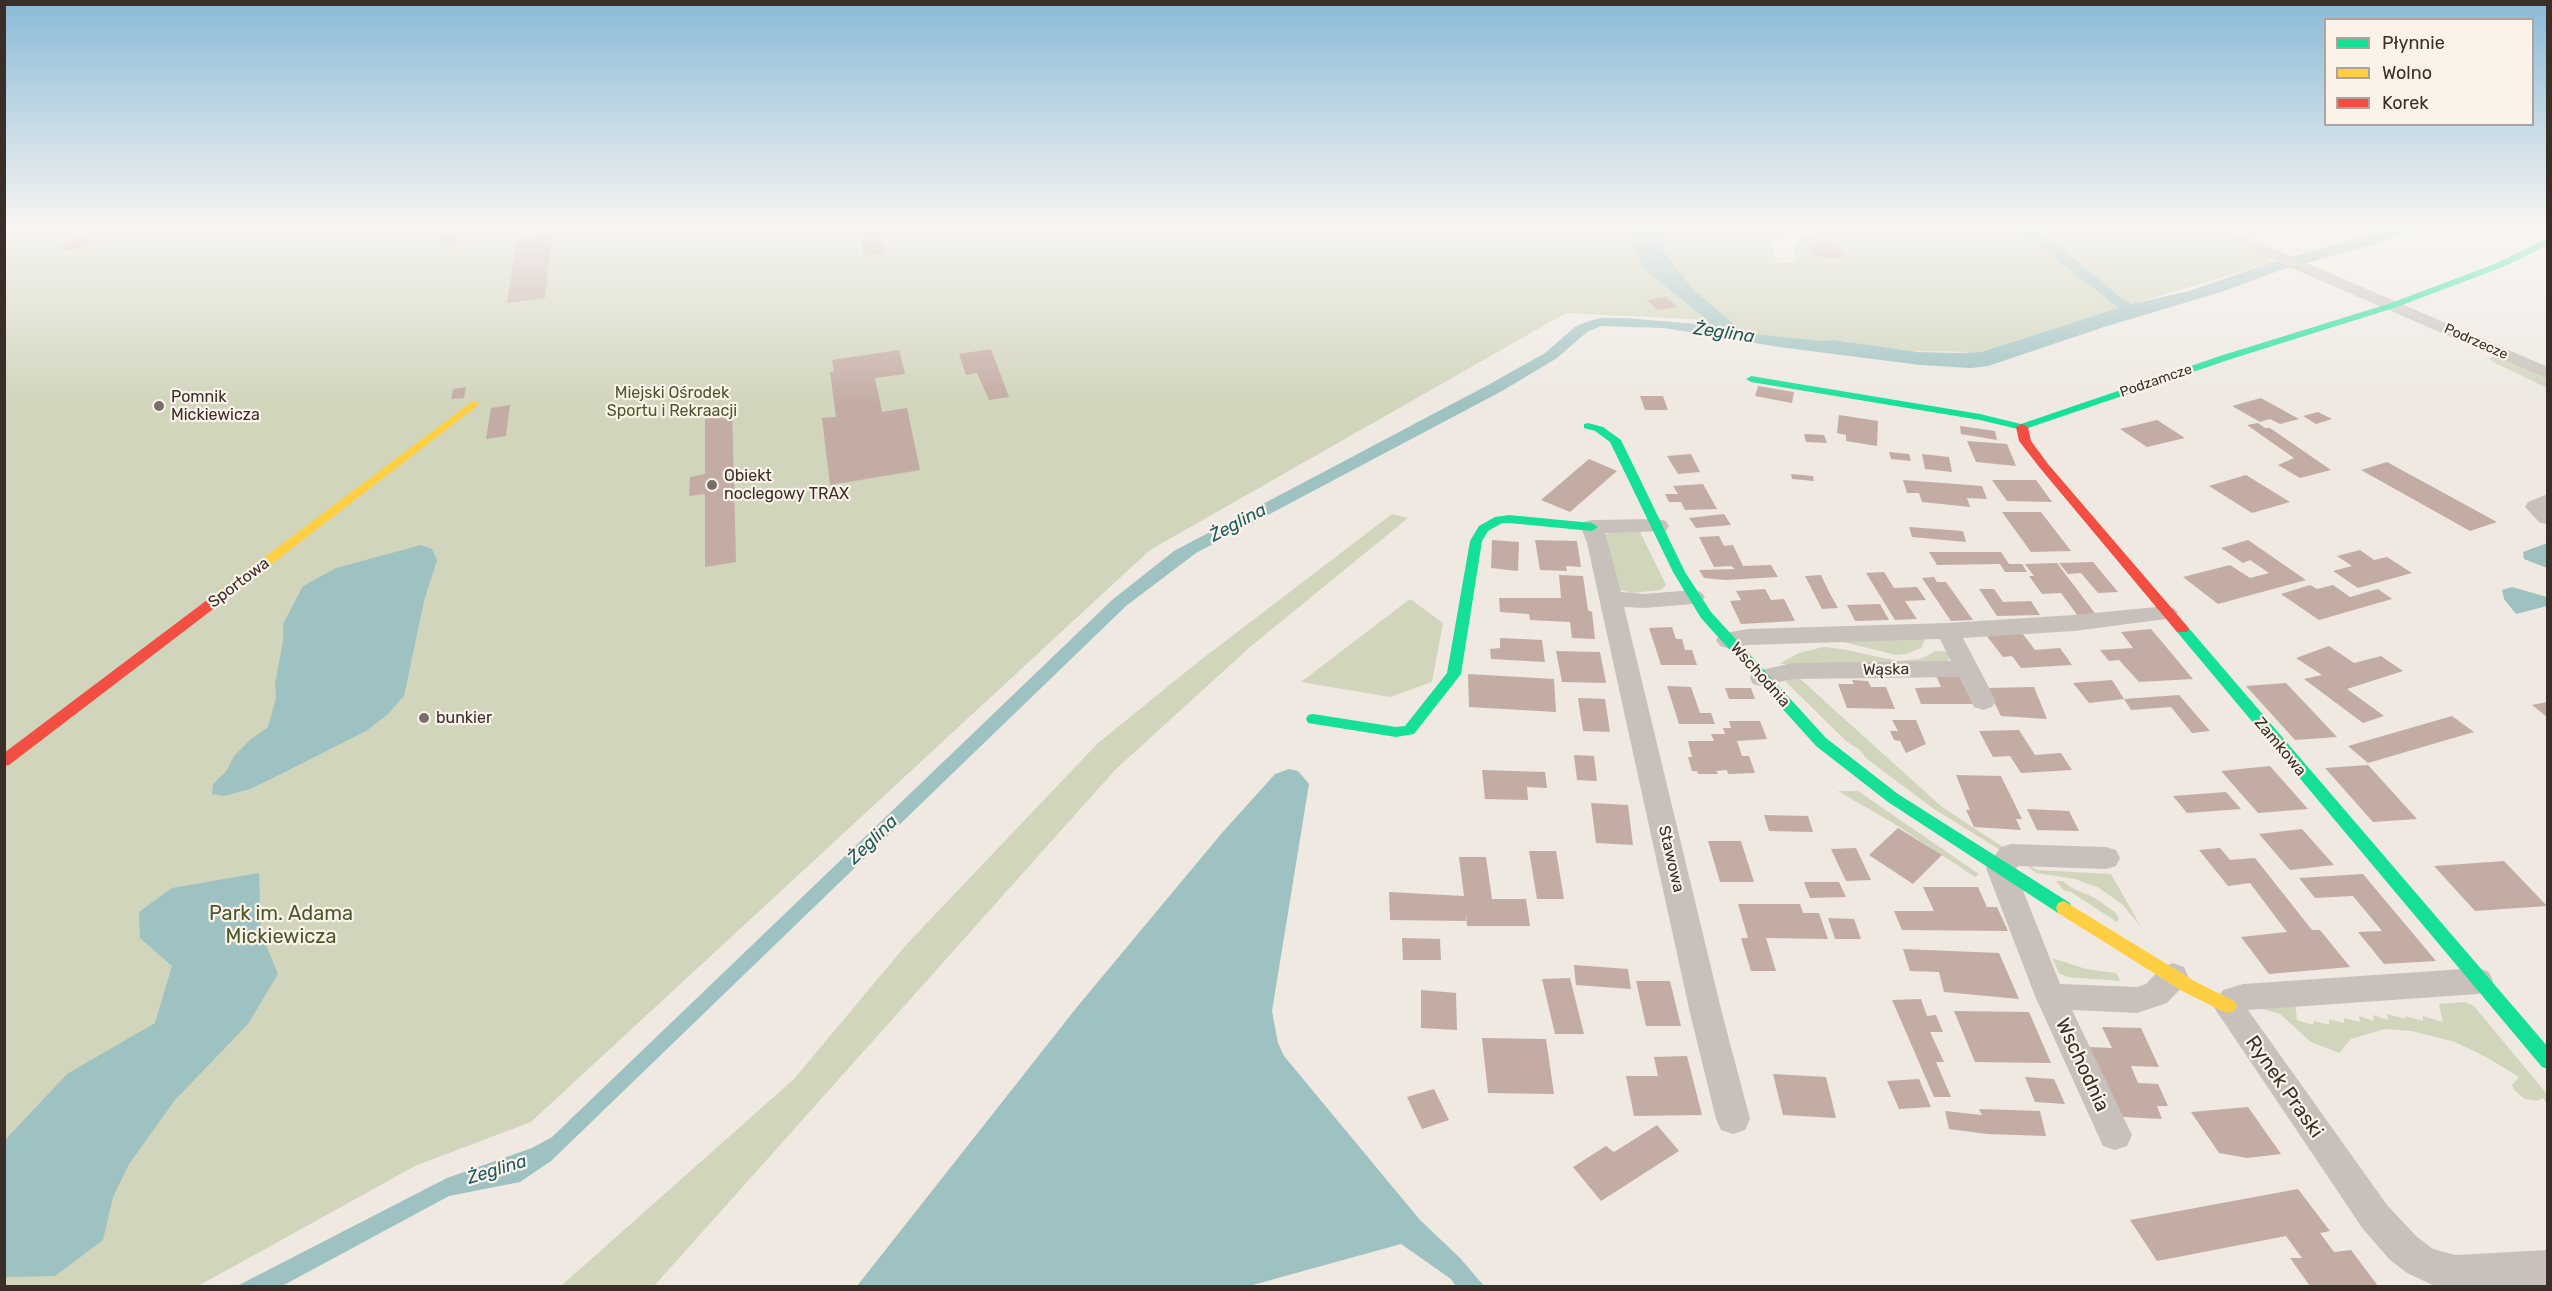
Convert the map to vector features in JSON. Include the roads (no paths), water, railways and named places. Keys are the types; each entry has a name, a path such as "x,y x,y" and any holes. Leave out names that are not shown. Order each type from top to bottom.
{"street":[{"name":"Podrzecze","path":"2342,285 2547,374"},
{"name":"Podzamcze","path":"2022,427 2227,357 2391,306 2446,285"},
{"path":"1751,379 1980,417 2022,427"},
{"name":"Sportowa","path":"4,761 473,404"},
{"name":"Wschodnia","path":"1588,426 1599,429 1615,440 1693,597 1728,640 1821,742 1893,798 2000,868 2173,976 2228,1006"},
{"name":"Zamkowa","path":"2022,427 2025,441 2044,466 2166,614 2547,1061"},
{"path":"2547,500 2536,507 2547,518"},
{"path":"1313,719 1396,732 1409,730 1454,674 1476,541 1483,530 1499,520 1592,527 1658,526"},
{"name":"Stawowa","path":"1592,527 1598,543 1706,1013 1733,1119"},
{"path":"1610,598 1644,601 1693,597"},
{"path":"1728,640 1748,637 1948,631 2166,614"},
{"path":"1948,631 1983,701"},
{"name":"Wąska","path":"1762,678 1792,671 1967,669"},
{"path":"2000,868 2011,855 2106,858"},
{"name":"Wschodnia","path":"2000,868 2050,996 2115,1135"},
{"name":"Wschodnia","path":"2050,996 2137,1000 2156,994 2173,976"},
{"path":"2228,1006 2234,999 2243,997 2478,981"},
{"name":"Rynek Praski","path":"2228,1006 2375,1217 2403,1248 2420,1261 2441,1271 2455,1273 2547,1268"}],"water":[{"name":"Żeglina","path":"1664,285 1690,285 1744,333 1821,341 1834,340 1918,352 1958,353 1981,352 2119,308 2089,285 2106,285 2132,304 2206,285 2239,285 1988,366 1971,368 1920,365 1779,347 1664,328 1601,326 1587,332 1557,358 1502,391 1196,553 1126,606 551,1161 520,1182 449,1196 282,1286 237,1286 447,1178 532,1148 552,1137 1112,600 1174,551 1488,385 1545,353 1575,327 1586,322 1600,318 1625,318 1709,325 1707,320"},
{"path":"2547,543 2547,568 2524,559 2523,552"},
{"path":"421,545 432,549 437,560 424,601 404,696 387,715 366,731 250,789 224,796 212,794 213,784 227,770 234,756 251,739 268,727 276,698 275,684 283,641 283,624 303,586 336,568"},
{"path":"2512,587 2547,597 2547,606 2516,614 2504,599 2502,590"},
{"path":"1289,769 1298,771 1309,784 1272,1011 1278,1043 1284,1056 1420,1220 1460,1258 1484,1286 1456,1286 1451,1279 1401,1244 1249,1286 857,1286 1077,1007 1221,834 1275,774"},
{"path":"259,873 261,933 278,974 248,1024 175,1100 129,1164 113,1197 103,1240 55,1276 5,1277 5,1140 67,1074 155,1023 172,966 140,938 139,912 172,888"}],"place":[{"name":"Pomnik Mickiewicza","path":"159,406"},
{"name":"Obiekt noclegowy TRAX","path":"712,485"},
{"name":"bunkier","path":"424,718"}],"park label":[{"name":"Miejski Ośrodek Sportu i Rekraacji","path":"672,402"},
{"name":"Park im. Adama Mickiewicza","path":"281,926"}]}
